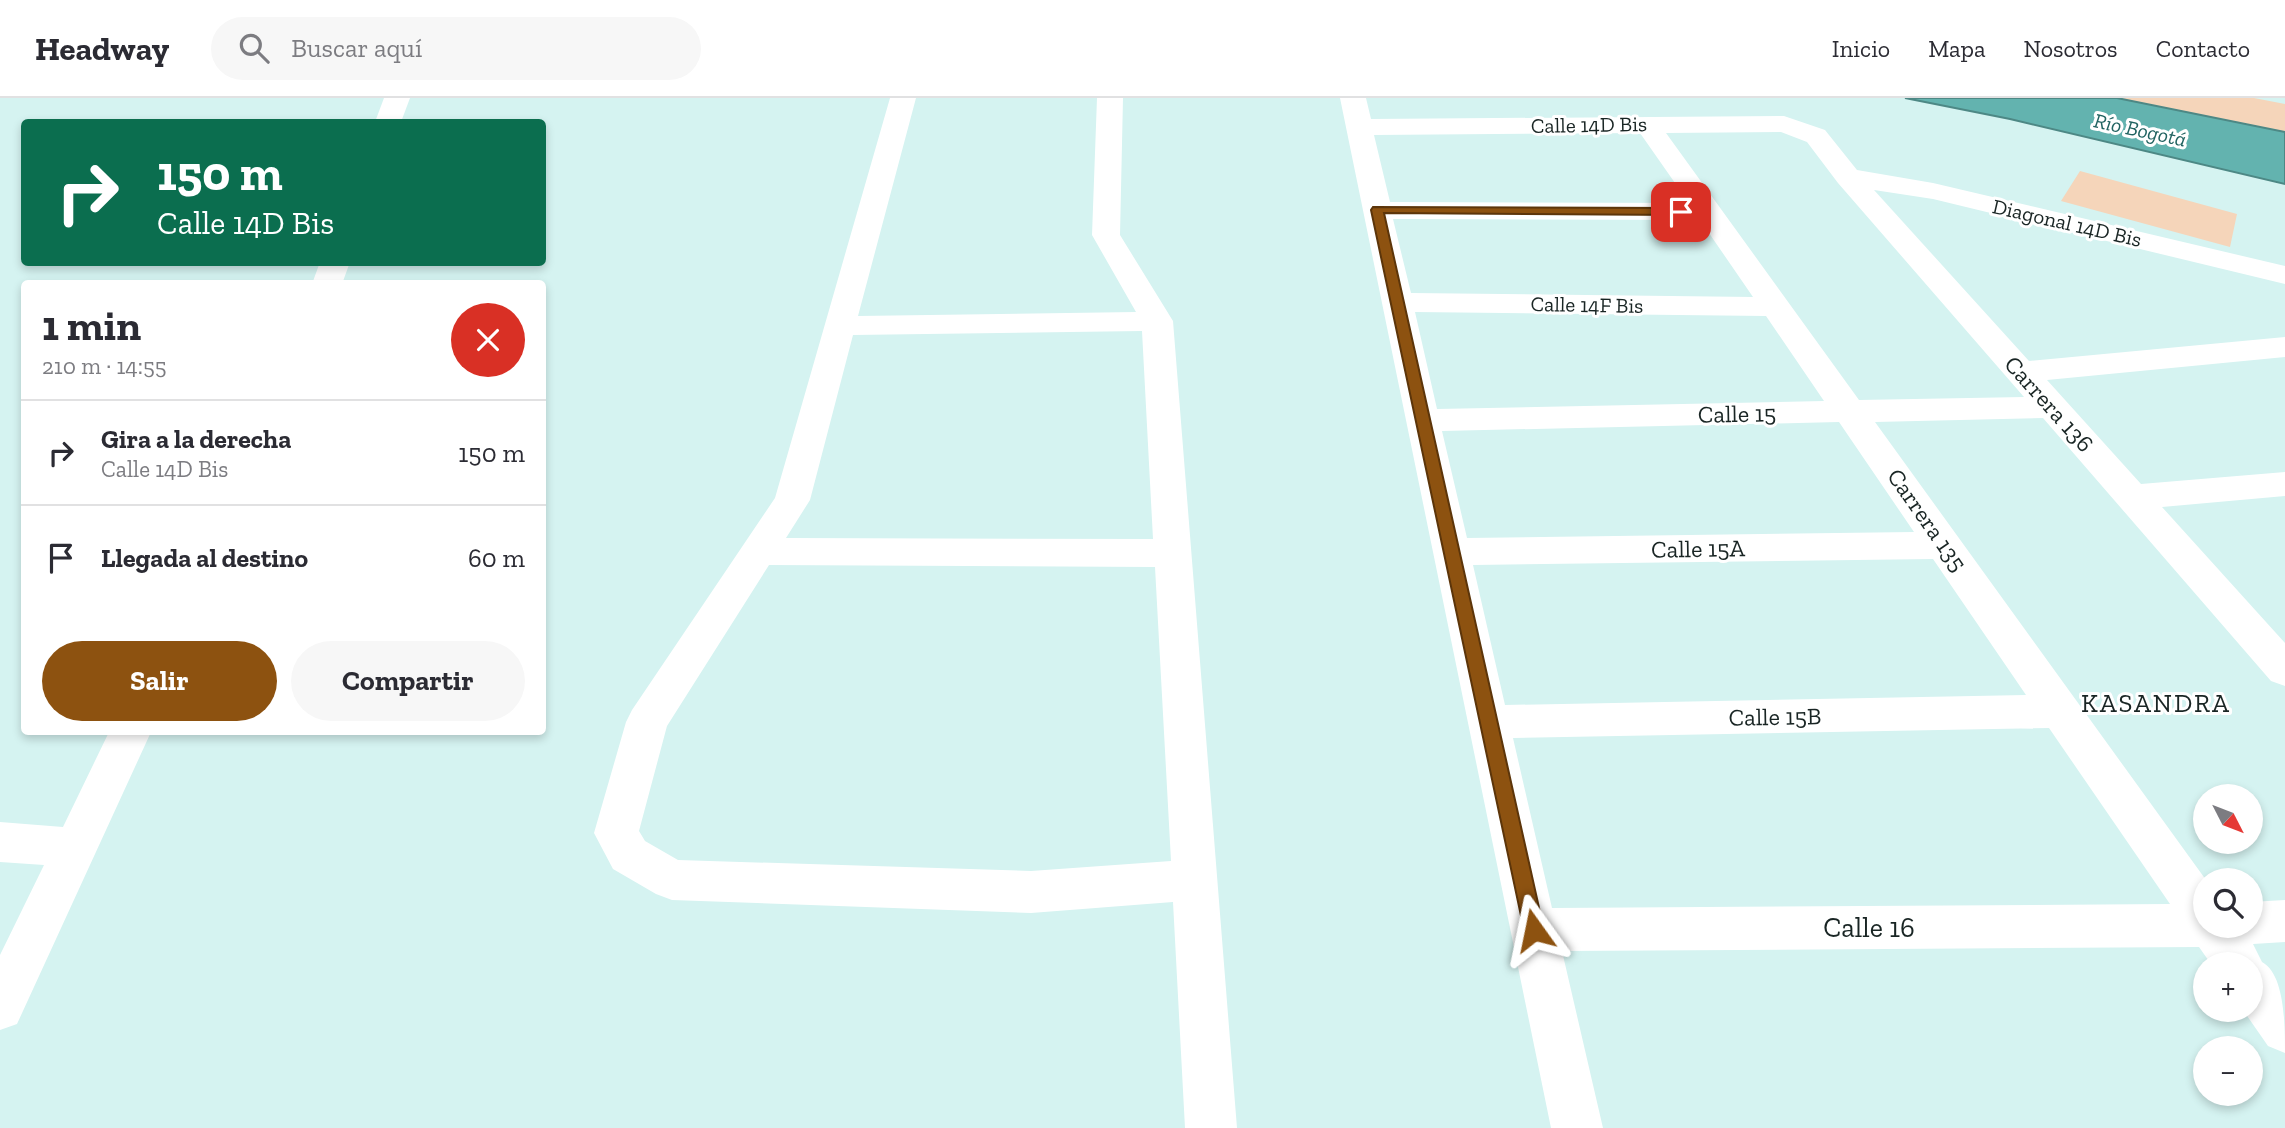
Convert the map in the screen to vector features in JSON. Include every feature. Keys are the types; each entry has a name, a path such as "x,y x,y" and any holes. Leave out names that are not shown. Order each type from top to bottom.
{"street":[{"path":"389,119 397,98"},
{"path":"904,98 792,500 647,722 616,833 629,855 672,880 1031,892 1195,880"},
{"path":"1110,98 1106,235 1157,321 1212,1128"},
{"path":"1356,113 1577,1128"},
{"name":"Calle 14D Bis","path":"1356,113 1647,124 1784,124 1816,136"},
{"name":"Carrera 135","path":"1647,124 2193,899"},
{"name":"Carrera 136","path":"1816,136 1848,177 2052,407 2280,658"},
{"name":"Diagonal 14D Bis","path":"1848,177 1933,191 2285,275"},
{"path":"1377,210 1709,212"},
{"name":"Calle 14F Bis","path":"1397,302 1776,307"},
{"path":"841,326 1157,321"},
{"path":"2021,372 2285,346"},
{"name":"Calle 15","path":"1423,420 2052,407"},
{"path":"2132,497 2285,484"},
{"name":"Calle 15A","path":"1452,552 1945,545"},
{"path":"759,551 1172,553"},
{"name":"Calle 15B","path":"1489,722 2061,711"},
{"path":"0,1007 129,735"},
{"path":"0,842 75,847"},
{"path":"2263,922 2285,921"},
{"name":"Calle 16","path":"1534,930 2193,925"},
{"path":"2263,998 2285,1029"}],"shaded area":[{"path":"2117,98 2254,98 2285,104 2285,132"},
{"path":"2080,171 2237,214 2230,247 2061,201"}],"water":[{"name":"Río Bogotá","path":"1905,98 2117,98 2285,132 2285,184 2010,119"}],"district":[{"name":"KASANDRA","path":"2156,703"}],"route":[{"path":"1534,930 1377,210 1681,212"}]}
